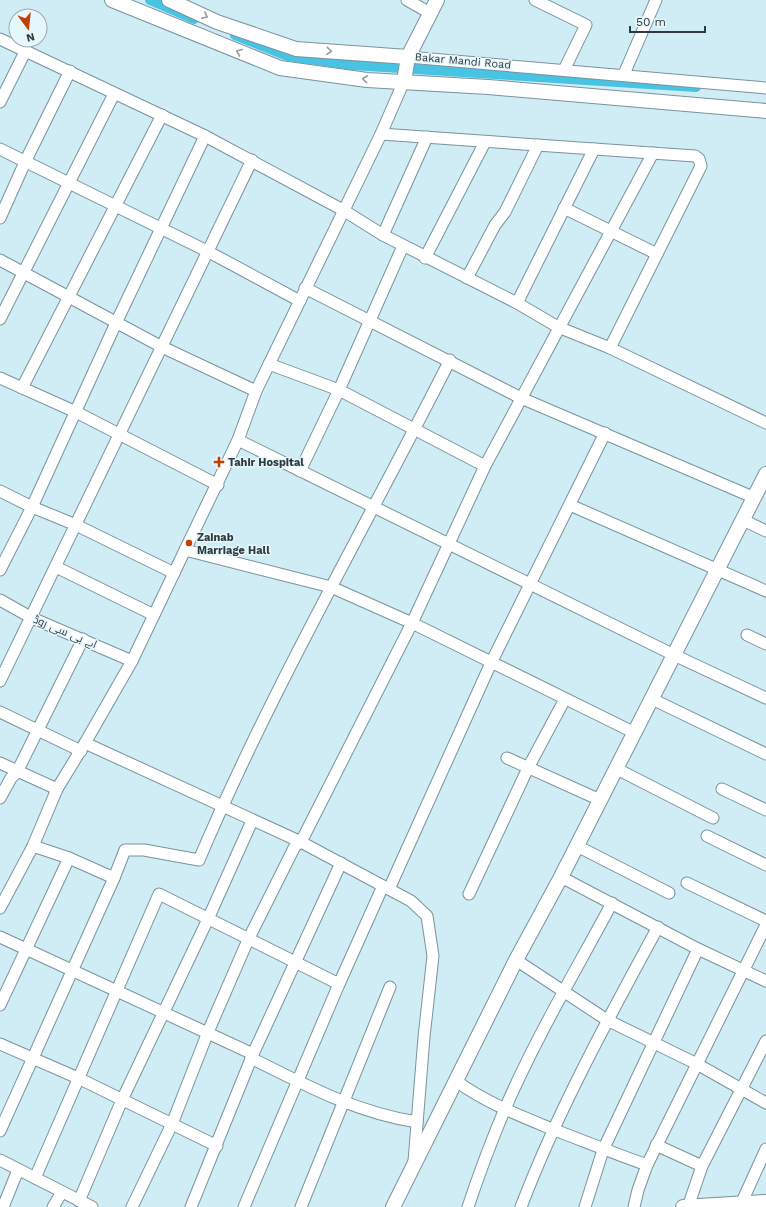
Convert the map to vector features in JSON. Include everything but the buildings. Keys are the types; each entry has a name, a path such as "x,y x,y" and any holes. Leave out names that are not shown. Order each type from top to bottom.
{"street":[{"path":"112,0 280,68 367,80 404,81 766,111"},
{"name":"Bakar Mandi Road","path":"169,0 216,22 296,49 624,74 766,88"},
{"path":"406,0 430,13"},
{"path":"0,908 33,846 58,789 132,661 218,485 238,440 256,391 381,134 404,81 408,57 437,0"},
{"path":"535,0 586,25 564,70"},
{"path":"624,74 655,0"},
{"path":"0,39 70,71 114,94 162,115 252,160 343,210 403,246 517,303 558,327 610,348 766,423"},
{"path":"0,102 26,50"},
{"path":"0,218 26,160 70,71"},
{"path":"0,319 114,94"},
{"path":"22,388 162,115"},
{"path":"381,134 695,156 699,159 701,166 610,348"},
{"path":"0,570 32,507 116,323 205,136"},
{"path":"383,235 427,138"},
{"path":"425,258 485,142"},
{"path":"467,278 492,230 505,212 538,145"},
{"path":"0,149 26,160 161,230 207,251 300,301"},
{"path":"517,303 594,149"},
{"path":"132,1207 172,1124 208,1032 248,940 295,846 301,842 412,623 485,466 558,327 612,232 653,153"},
{"path":"0,682 32,618 118,434 162,347 252,160"},
{"path":"564,208 657,254"},
{"path":"300,471 371,321 403,246"},
{"path":"0,260 25,272 68,297 162,347 256,391"},
{"path":"305,288 450,360 521,398 755,498"},
{"path":"0,1131 34,1058 125,850 144,850 199,860 222,806 332,587 450,360"},
{"path":"269,364 339,390 485,466"},
{"path":"0,378 76,412 218,485"},
{"path":"244,1207 339,984 386,888 491,663 605,433"},
{"path":"238,440 674,655 766,698"},
{"path":"393,1207 414,1169 516,960 577,846 765,476"},
{"path":"0,491 32,507 76,524 174,573"},
{"path":"570,504 716,571 766,591"},
{"path":"743,520 766,531"},
{"path":"185,550 332,587 412,623 634,733"},
{"path":"56,567 154,615"},
{"name":"اے بی سی روڈ","path":"0,600 32,618 132,661"},
{"path":"747,635 766,644"},
{"path":"0,798 11,778 17,772 83,639"},
{"path":"469,894 528,768 565,699"},
{"path":"652,699 766,754"},
{"path":"0,712 38,730 83,747 222,806 301,842 411,902 427,916 433,956 414,1169"},
{"path":"507,758 600,800"},
{"path":"0,763 17,772 58,789"},
{"path":"616,768 714,818"},
{"path":"722,789 766,810"},
{"path":"79,1201 122,1100 208,919 252,820"},
{"path":"707,836 766,865"},
{"path":"33,846 70,858 114,878"},
{"path":"577,846 669,893"},
{"path":"0,1005 70,858"},
{"path":"191,1207 217,1146 252,1056 294,962 342,863"},
{"path":"561,877 698,949 766,981"},
{"path":"687,883 766,921"},
{"path":"36,1178 78,1078 159,894 248,940 339,984"},
{"path":"468,1207 482,1164 505,1110 564,993 612,903"},
{"path":"634,1207 638,1190 656,1145 766,925"},
{"path":"521,1207 553,1129 607,1020 658,927"},
{"path":"0,937 25,950 208,1032 298,1081 343,1102 397,1119 417,1122"},
{"path":"585,1207 603,1150 655,1043 698,949"},
{"path":"516,960 607,1020 697,1064 742,1088 766,1103"},
{"path":"301,1207 390,987"},
{"path":"688,1207 702,1166 766,1041"},
{"path":"0,1044 78,1078 217,1146"},
{"path":"456,1081 471,1092 505,1110 603,1150 647,1165"},
{"path":"656,1145 702,1166"},
{"path":"741,1204 766,1149"},
{"path":"0,1160 92,1207"},
{"path":"3,1207 18,1170"},
{"path":"53,1207 62,1192"},
{"path":"683,1207 766,1202"}],"waterway":[{"path":"150,0 194,19"},
{"path":"235,35 288,56 353,65 696,87"}],"place":[{"name":"Tahir Hospital","path":"219,462"},
{"name":"Zainab Marriage Hall","path":"189,543"}]}
